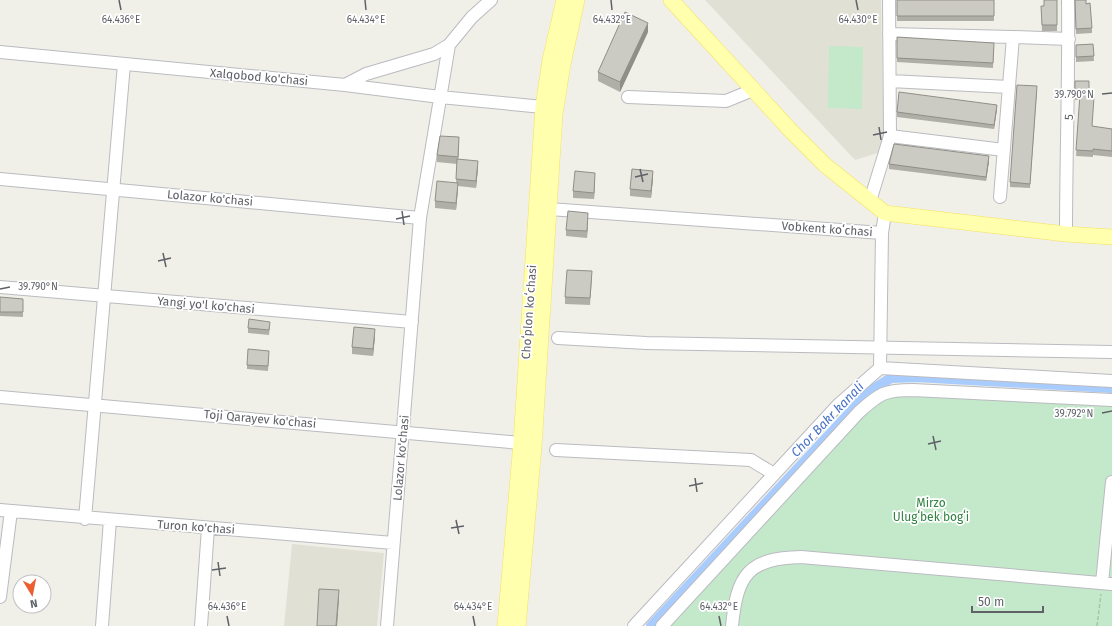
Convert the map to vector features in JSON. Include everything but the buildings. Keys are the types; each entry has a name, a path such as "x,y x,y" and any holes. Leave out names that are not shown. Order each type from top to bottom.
{"main road":[{"name":"Choʻplon koʻchasi","path":"518,626 534,446 555,114 563,64 577,0"},
{"path":"671,0 753,90 825,165 885,213"},
{"name":"Choʻplon koʻchasi","path":"505,626 521,443 543,107 560,3"},
{"name":"Vobkent koʻchasi","path":"885,213 1066,234 1112,237"}],"street":[{"path":"345,85 366,74 434,54 449,45 472,17 491,0"},
{"path":"870,201 890,136 889,0"},
{"name":"5","path":"1066,234 1069,39 1068,0"},
{"path":"889,34 1069,39"},
{"path":"1000,197 1013,37"},
{"name":"Lolazor ko'chasi","path":"387,626 392,542 403,432 420,218 449,45"},
{"name":"Xalqobod ko'chasi","path":"0,52 345,85 440,97 543,107"},
{"path":"85,519 93,404 124,64"},
{"path":"890,80 1009,87"},
{"path":"628,97 726,101 753,90"},
{"path":"890,136 1004,150"},
{"name":"Lolazor ko'chasi","path":"0,179 420,218"},
{"name":"Vobkent koʻchasi","path":"548,209 882,233 885,213"},
{"path":"634,626 838,405 880,368 882,348 882,233"},
{"name":"Yangi yo'l ko'chasi","path":"0,287 412,322"},
{"path":"558,338 646,343 1112,352"},
{"path":"880,368 1112,380"},
{"path":"662,626 859,412 883,393 894,390 913,390 1112,400"},
{"name":"Toji Qarayev ko'chasi","path":"0,396 521,443"},
{"path":"556,450 751,460 774,474"},
{"path":"732,626 737,593 745,577 758,565 768,560 782,558 801,557 1107,584 1112,482"},
{"path":"0,597 5,511"},
{"name":"Turon ko'chasi","path":"5,511 85,519 392,542"},
{"path":"102,626 110,520"},
{"path":"201,626 208,528"}],"path":[{"path":"1096,626 1107,584"}],"shaded area":[{"path":"705,0 881,0 884,151 855,160"},
{"path":"292,544 384,553 377,626 284,626"}],"green space":[{"path":"829,46 863,47 862,109 828,108"},
{"name":"Mirzo Ulugʻbek bogʻi","path":"891,393 1112,402 1112,626 667,626 851,424"}],"waterway":[{"name":"Chor Bakr kanali","path":"651,626 870,391 891,378 916,377 1112,388"}]}
